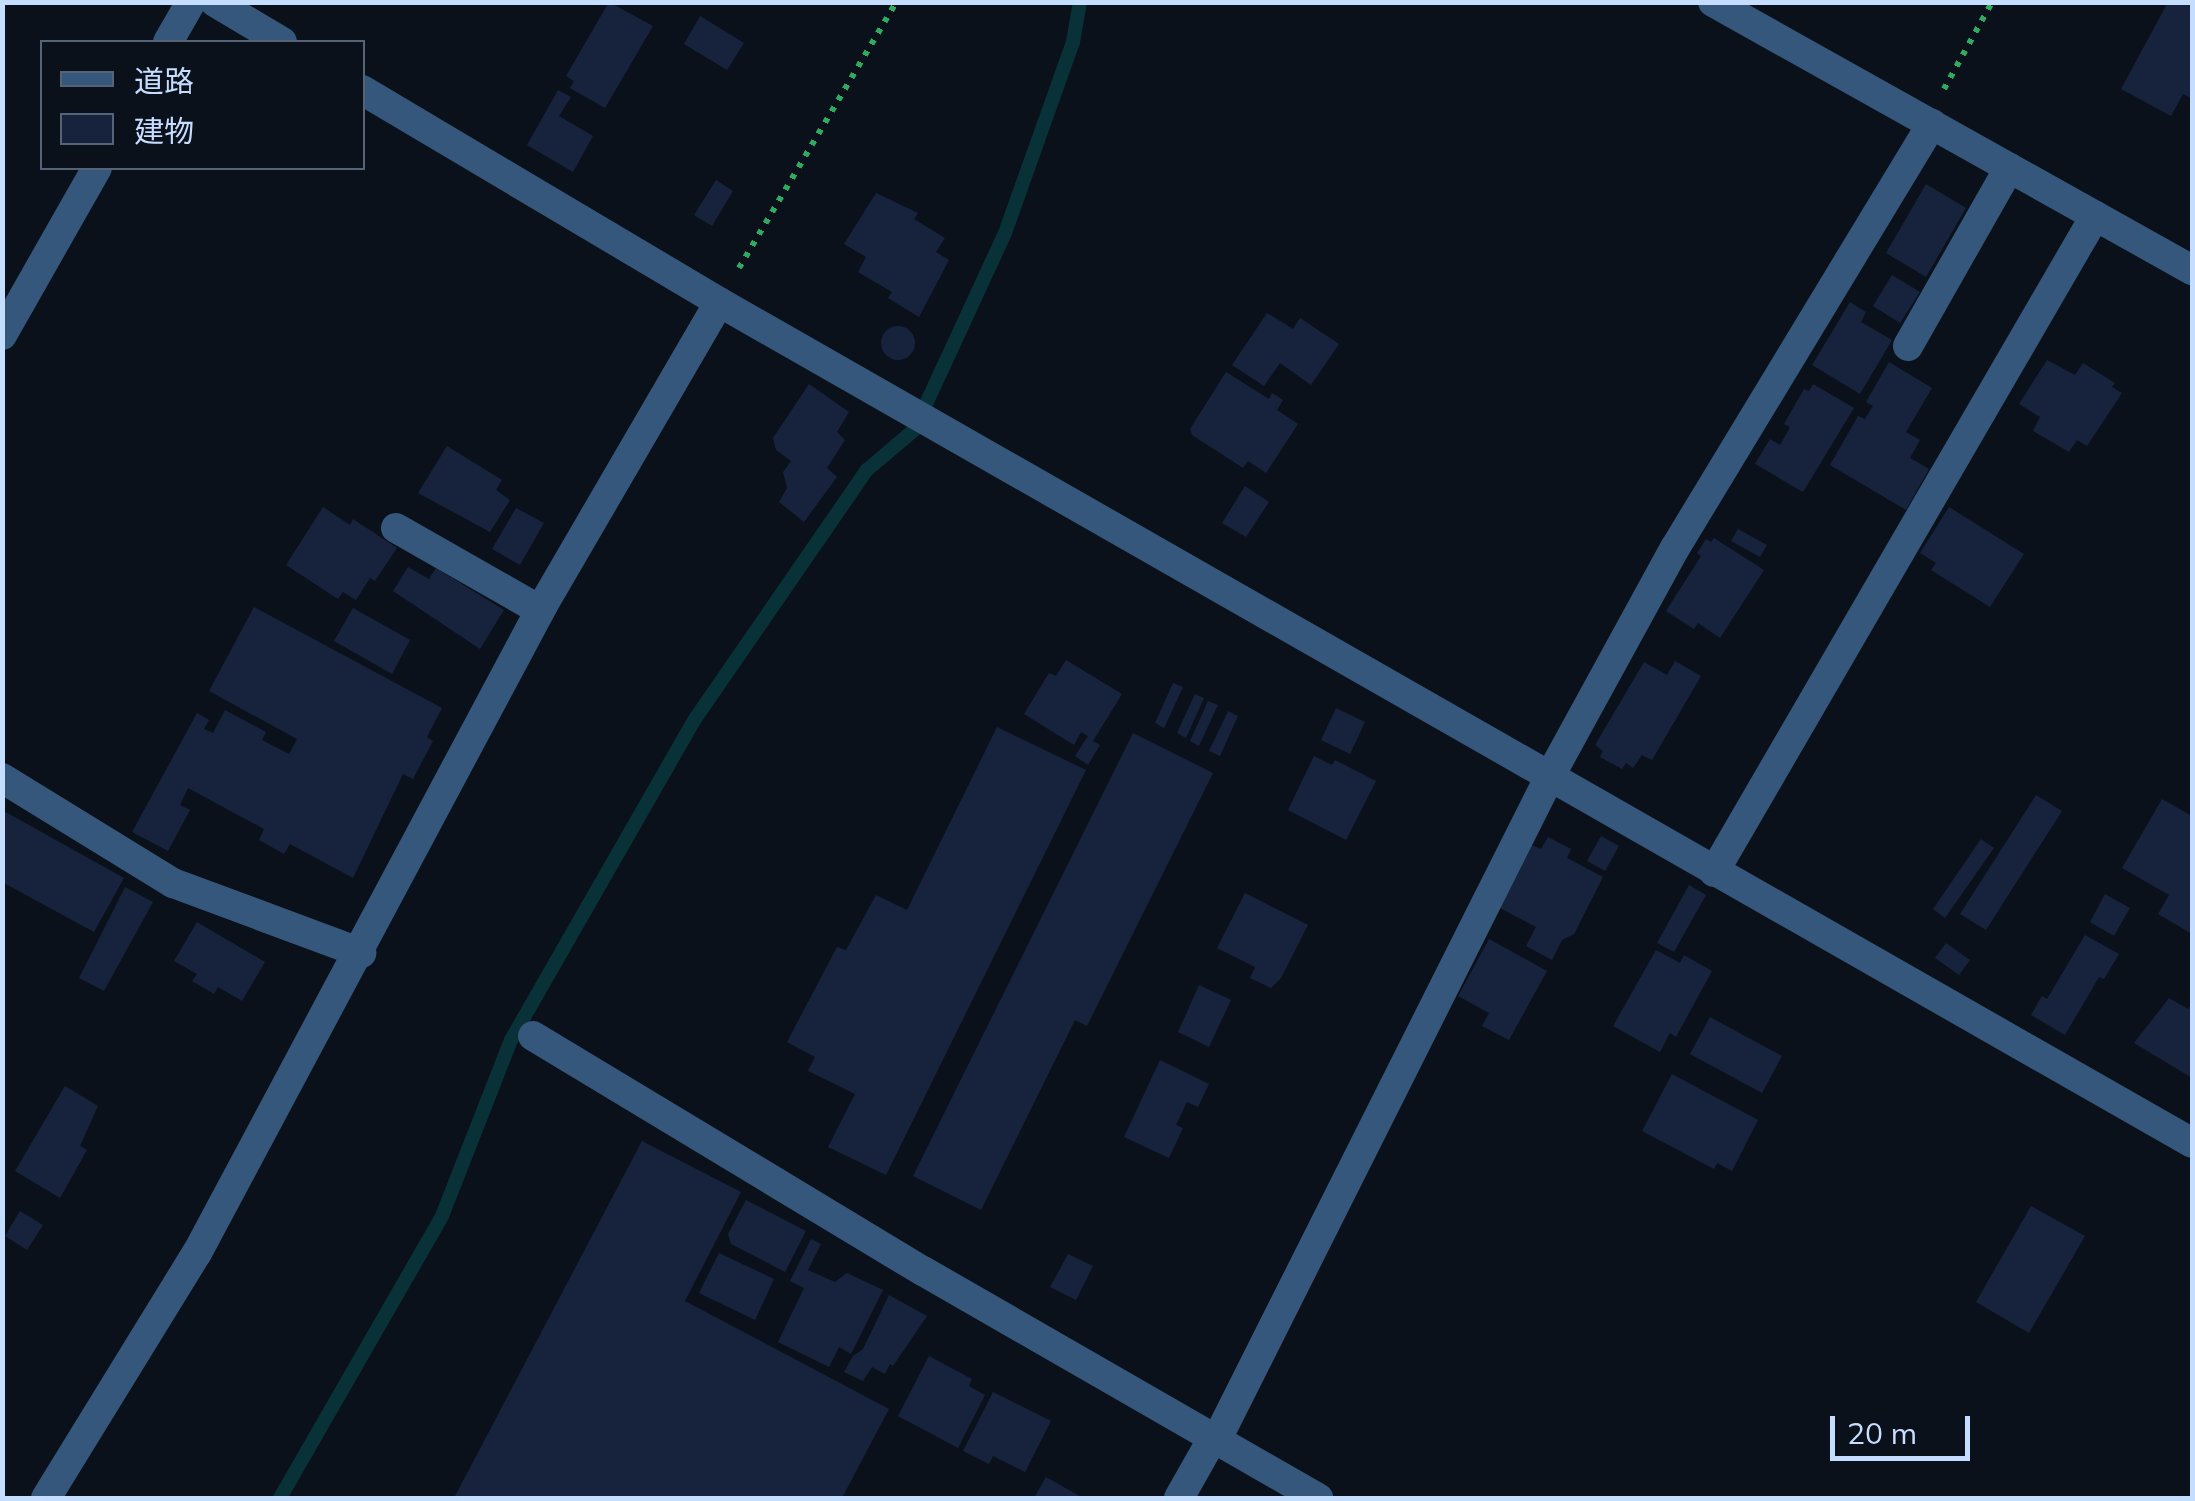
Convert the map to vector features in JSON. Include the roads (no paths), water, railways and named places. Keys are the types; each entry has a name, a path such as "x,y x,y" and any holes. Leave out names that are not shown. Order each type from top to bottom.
{"street":[{"path":"169,40 191,2"},
{"path":"215,2 279,40"},
{"path":"1712,2 2192,270"},
{"path":"365,92 718,302 2192,1143"},
{"path":"1180,1498 1214,1439 1550,776 1675,548 1928,123"},
{"path":"1908,346 2009,168"},
{"path":"2,335 97,170"},
{"path":"1714,872 2096,216"},
{"path":"46,1498 197,1253 361,953 540,610 718,302"},
{"path":"396,528 540,610"},
{"path":"2,778 173,883 361,953"},
{"path":"533,1036 924,1272 1318,1498"}],"waterway":[{"path":"280,1498 442,1216 511,1040 695,719 867,470 914,430 1005,233 1073,42 1080,2"}]}
